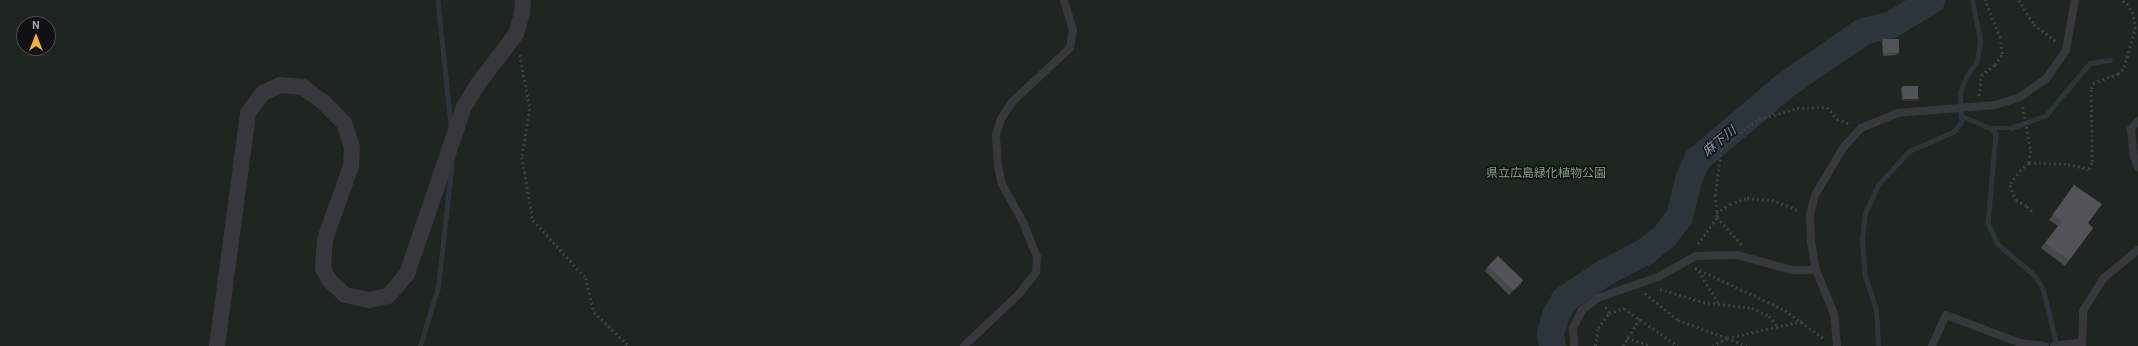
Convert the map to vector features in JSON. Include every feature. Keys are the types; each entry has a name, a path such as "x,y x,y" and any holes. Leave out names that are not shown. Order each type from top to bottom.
{"street":[{"path":"217,346 248,113 263,93 280,86 303,87 323,102 344,123 352,148 351,166 325,239 323,268 329,280 345,295 369,300 388,296 407,274 464,107 478,84 516,34 522,13 523,0"}],"lane":[{"path":"964,346 1019,294 1036,272 1037,257 1024,224 1002,184 998,166 996,136 1001,119 1012,102 1070,48 1073,30 1064,0"},
{"path":"1837,346 1834,314 1816,270 1811,243 1810,214 1816,195 1843,148 1861,128 1898,113 1978,107 2020,97 2046,79 2066,50 2075,0"},
{"path":"2138,121 2131,129 2134,156 2138,167"},
{"path":"2054,346 2082,344 2083,311 2104,278 2138,250"},
{"path":"1574,346 1573,328 1582,310 1598,298 1644,283 1696,256 1747,256 1792,270 1816,270"},
{"path":"1932,346 1946,315 2020,343 2045,346"}],"path":[{"path":"1978,107 1981,75 1995,65 2002,54 2000,38 1985,0"},
{"path":"2019,0 2034,24 2066,50"},
{"path":"2029,163 2068,164 2089,169 2092,162 2091,89 2093,83 2118,74 2124,67 2135,29 2133,14 2121,0"},
{"path":"516,34 530,110 522,157 533,220 586,278 594,312 629,346"},
{"path":"2020,97 2028,127 2031,151 2029,163 2021,170 2010,186 2016,200 2027,206 2034,213"},
{"path":"1747,256 1733,232 1717,217 1716,213 1715,196 1721,149 1759,119 1797,108 1827,107 1837,119 1861,128"},
{"path":"1716,213 1740,200 1762,198 1810,214"},
{"path":"1717,217 1686,262 1698,271 1763,298 1802,321 1828,342"},
{"path":"1698,271 1718,303"},
{"path":"1644,283 1681,297 1761,311 1769,316 1778,327"},
{"path":"1644,283 1646,295 1667,313 1707,333 1727,338 1746,346"},
{"path":"1598,298 1609,313"},
{"path":"1595,346 1598,328 1609,313 1624,308 1678,346"},
{"path":"1623,346 1640,318"},
{"path":"1712,346 1727,338 1802,321"},
{"path":"1627,338 1651,346"}],"green space":[{"name":"県立広島緑化植物公園","path":"0,0 2138,0 2138,346 0,346"}],"building":[{"path":"1883,39 1899,39 1899,53 1883,53"},
{"path":"1903,86 1918,86 1918,99 1903,99"},
{"path":"2074,185 2102,204 2088,223 2093,228 2069,260 2045,243 2062,221 2053,214"},
{"path":"1498,256 1523,280 1513,290 1488,266"}],"waterway":[{"path":"438,0 451,126"},
{"name":"麻下川","path":"1552,346 1550,333 1555,315 1564,299 1603,273 1645,251 1664,236 1679,216 1688,179 1697,159 1785,85 1863,31 1891,24 1931,0"},
{"path":"1878,346 1876,310 1865,277 1862,240 1865,213 1878,185 1909,151 1953,132 1961,122 1960,92 1967,75 1977,61 1980,41 1972,0"},
{"path":"1991,128 2011,128 2046,115 2090,63 2110,60"},
{"path":"1961,116 1991,128 1996,134 1988,223 1998,244 2032,273 2040,283 2044,292 2057,346"},
{"path":"420,346 438,287 452,163"}]}
